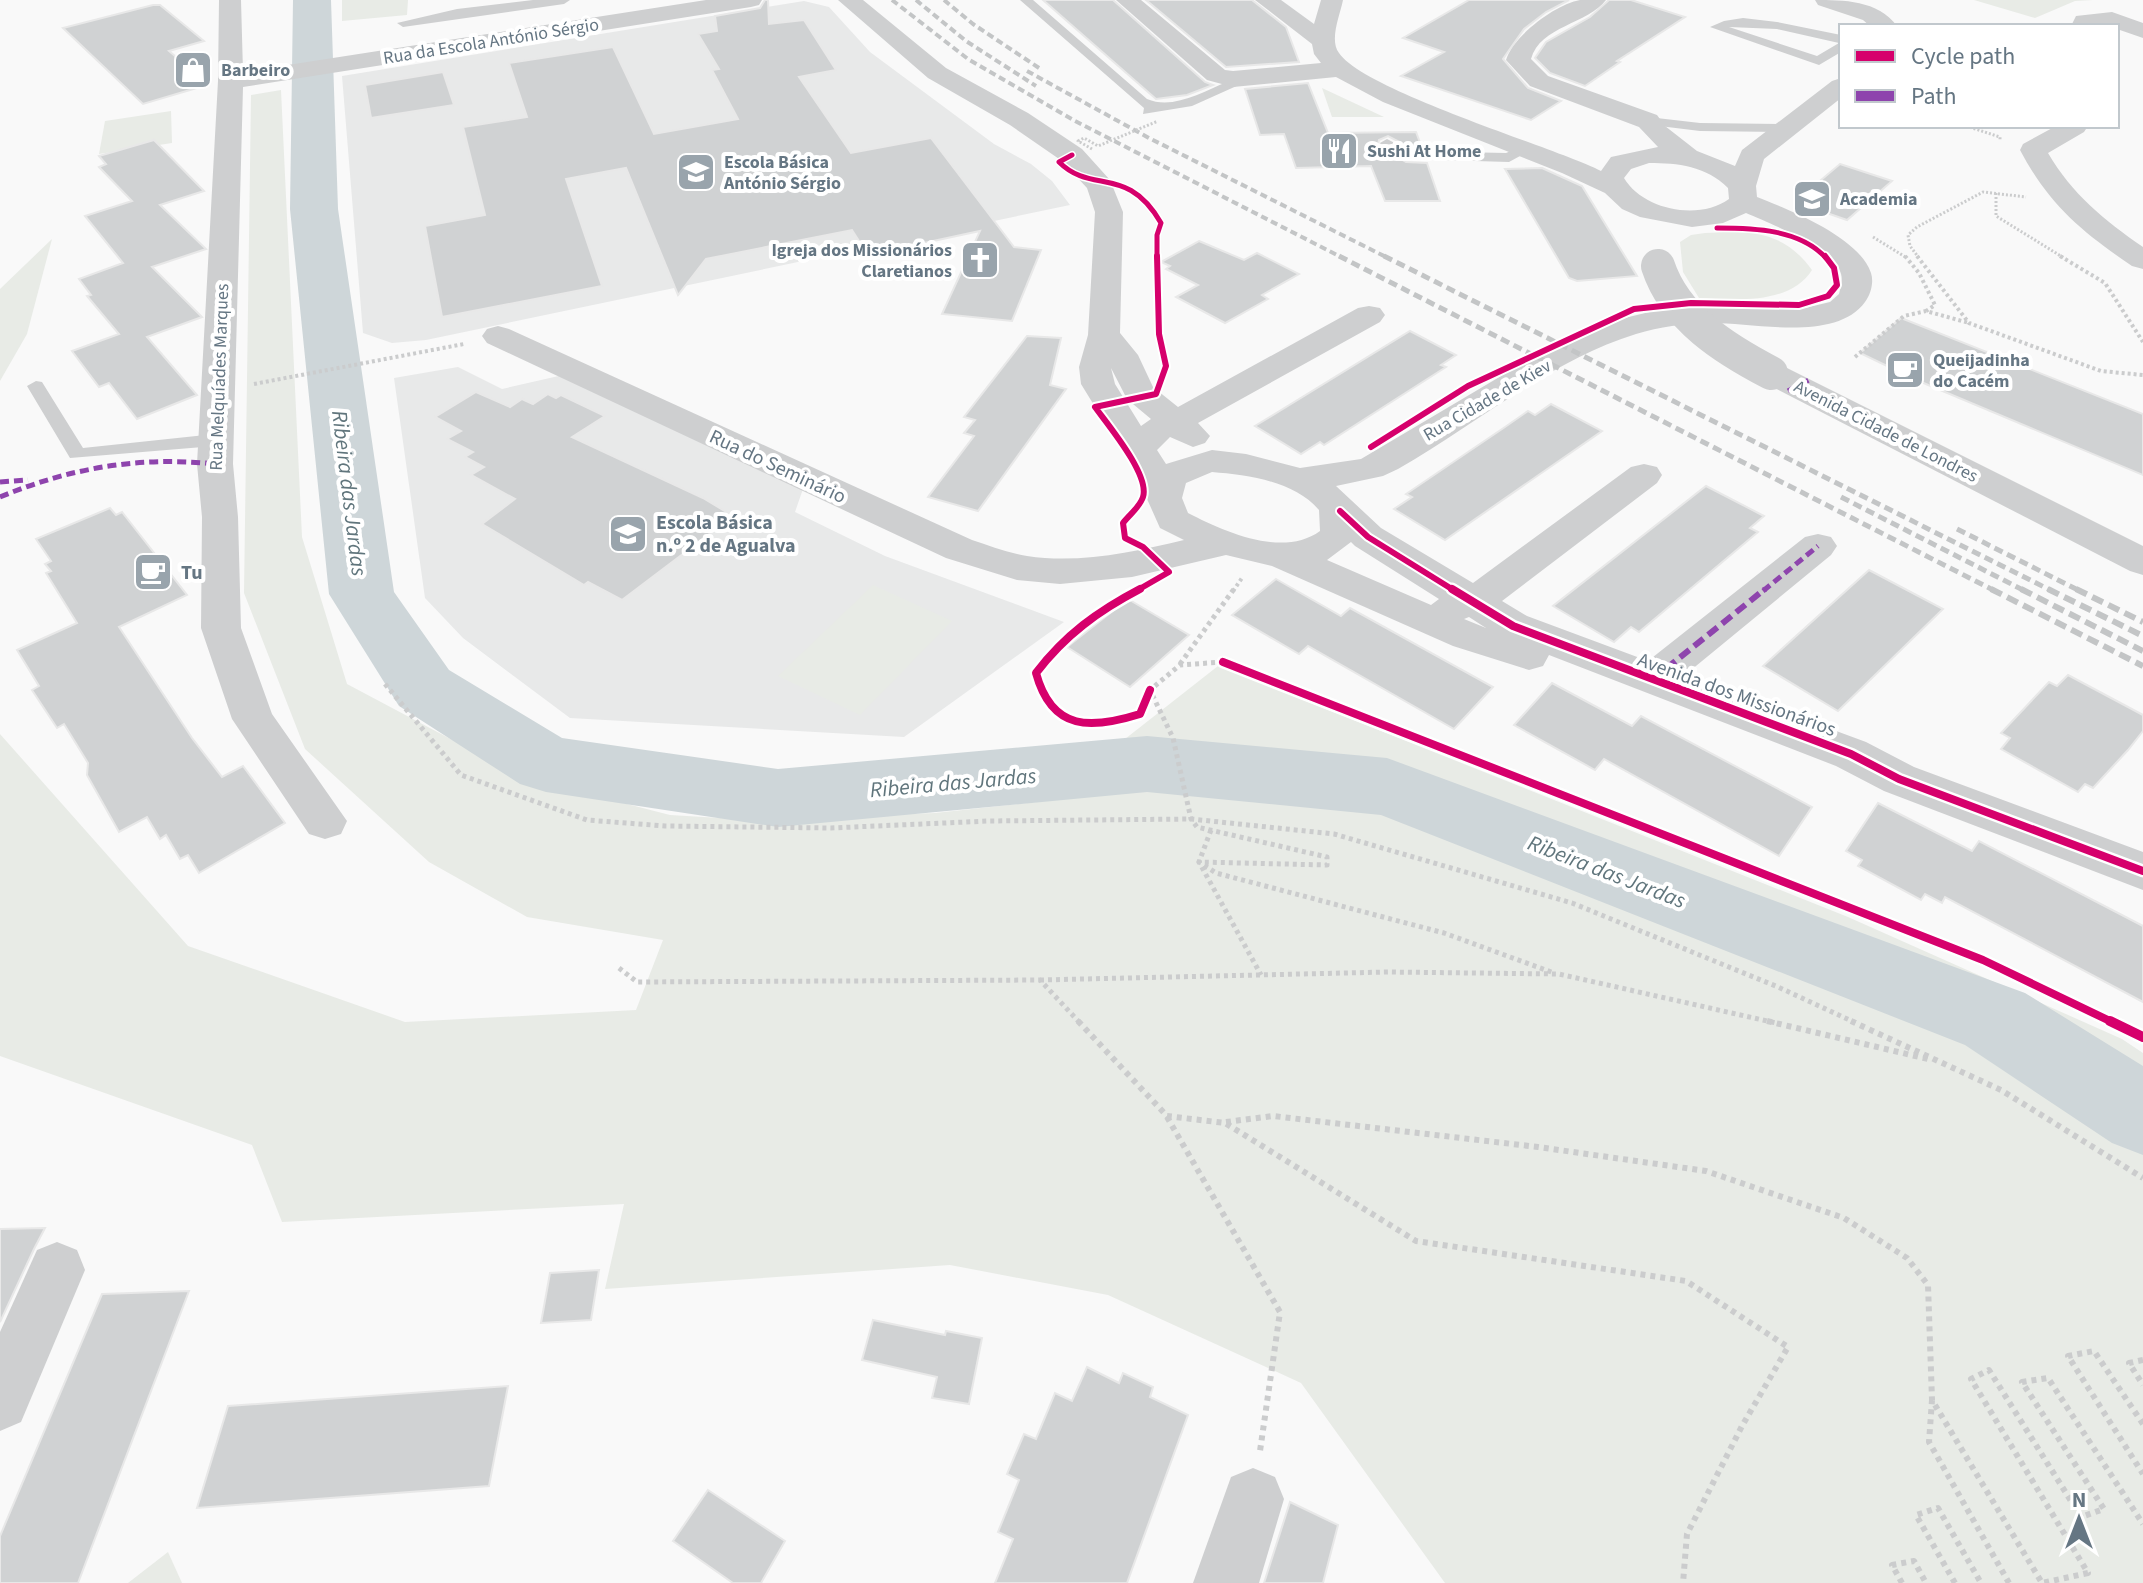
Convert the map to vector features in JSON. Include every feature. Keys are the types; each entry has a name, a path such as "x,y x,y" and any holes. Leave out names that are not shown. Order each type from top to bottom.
{"street":[{"name":"Rua Melquíades Marques","path":"230,0 231,81 215,440 220,517 221,628 253,719 325,821"},
{"path":"566,0 571,29"},
{"name":"Rua da Escola António Sérgio","path":"231,81 751,0"},
{"path":"849,0 937,73 1019,119 1072,155 1100,186 1109,212 1104,335 1095,367 1098,384 1139,450 1165,505"},
{"path":"1127,0 1216,75 1233,79 1339,69"},
{"path":"1266,0 1324,42"},
{"path":"1332,0 1324,42 1327,55 1339,69 1375,89 1538,152 1621,194"},
{"path":"1595,0 1529,39 1519,52 1518,60 1539,81 1646,142 1693,159 1752,156 1839,88"},
{"path":"1826,0 1871,15 1882,24"},
{"path":"2083,24 2084,21 2112,19 2143,31"},
{"path":"2072,128 2033,150 2043,169 2080,218 2143,260"},
{"path":"1538,152 1583,160 1646,142"},
{"path":"1621,194 1610,178 1613,170 1646,142"},
{"path":"1658,266 1661,235 1703,217 1728,213 1743,194 1752,156"},
{"name":"Rua Cidade de Kiev","path":"1298,479 1372,467 1539,369 1626,325 1659,318 1714,315 1797,319 1830,314 1852,300 1858,282 1856,271 1848,260 1807,230 1743,194 1725,171 1693,159"},
{"name":"Rua Cidade de Kiev","path":"1621,194 1662,214 1763,222 1818,239"},
{"name":"Avenida Cidade de Londres","path":"1621,194 1642,222 1669,294 1714,338 1771,373 2143,562"},
{"path":"1139,450 1152,431 1199,411 1369,315"},
{"path":"1104,335 1122,355 1139,392 1228,461"},
{"name":"Rua do Seminário","path":"498,336 959,549 1033,570 1066,572 1157,560 1226,543"},
{"path":"1066,572 1165,505 1169,478 1182,469 1212,461 1228,461 1298,479"},
{"name":"Rua Cidade de Kiev","path":"1338,507 1372,467"},
{"name":"Avenida dos Missionários","path":"1387,599 1451,611 1474,602 1644,475"},
{"name":"Avenida dos Missionários","path":"1298,479 1319,489 1368,537 1513,626 1851,754 1899,779 2143,871"},
{"name":"Avenida dos Missionários","path":"1165,505 1173,520 1186,528 1226,543 1272,554 1387,599 1467,636 1581,673 1845,772 1899,779"},
{"path":"1272,554 1308,553 1334,539 1340,528 1338,507"},
{"path":"1652,680 1818,546"},
{"path":"0,1401 57,1270"},
{"path":"1226,1583 1253,1499"}],"lane":[{"path":"403,23 457,6 566,0"},
{"path":"1026,0 1155,114 1234,84 1233,79"},
{"path":"1839,39 1778,26 1725,22 1716,27 1819,61 1839,47"},
{"path":"1646,142 1700,127 1788,128"},
{"path":"1387,143 1407,155 1509,158 1538,152"},
{"path":"36,386 77,454 215,440"}],"path":[{"path":"1092,149 1078,141 1084,138 1098,146 1155,114"},
{"path":"1972,128 2000,137 2000,152"},
{"path":"1969,323 1910,246 1908,235 1983,192 1996,193 1996,216 2105,283 2143,342"},
{"path":"1855,357 1904,316 1926,311 1969,323 2101,371 2143,375"},
{"path":"272,381 425,352"},
{"path":"1145,702 1150,690 1180,665 1272,554"},
{"path":"1180,665 1223,662 1238,668"},
{"path":"385,684 461,775 587,820 665,826 831,828 989,821 1191,819 1334,834 1572,903 1778,987 2001,1090 2143,1178"},
{"path":"1150,690 1173,738 1188,808 1197,827 1327,857 1327,865 1199,862"},
{"path":"1211,830 1199,862 1261,975"},
{"path":"1199,862 1216,873 1444,933 1559,974 1941,1062"},
{"path":"619,968 637,982 1559,974"},
{"path":"1040,980 1167,1116 1280,1312 1253,1499"},
{"path":"1167,1116 1225,1123 1273,1116 1538,1147 1706,1171 1844,1218 1907,1258 1928,1285 1932,1400 1929,1442 2009,1583"},
{"path":"1225,1123 1416,1241 1686,1281 1788,1347 1742,1426 1687,1534 1683,1583"},
{"path":"2143,1424 2094,1351 2068,1356 2143,1474"},
{"path":"2143,1360 2129,1363 2143,1385"},
{"path":"1932,1400 2042,1583 2088,1573 1971,1379 1989,1370 2081,1517 2104,1509 2022,1382 2048,1378 2143,1524"},
{"path":"1955,1583 1916,1515 1938,1508 1981,1583"},
{"path":"1902,1583 1892,1565 1914,1561 1926,1583"}],"shaded area":[{"path":"342,0 408,0 407,15 342,21"},
{"path":"1974,0 2093,0 2075,1 2035,18"},
{"name":"Escola Básica António Sérgio","path":"804,1 829,7 870,52 994,144 1031,164 1052,181 1070,205 426,340 392,343 363,333 342,76"},
{"path":"1322,88 1384,117 1332,117"},
{"path":"281,90 302,537 347,684 492,761 592,795 670,815 754,820 935,813 1046,801 1218,666 1848,917 2122,1039 2143,1053 2143,1583 1445,1583 1301,1383 1108,1295 950,1265 605,1289 624,1204 282,1222 252,1145 0,1056 0,734 188,946 405,1022 636,1010 663,940 527,917 429,862 305,749 244,593 251,95"},
{"path":"171,111 172,143 99,154 105,121"},
{"path":"1751,233 1778,240 1790,247 1812,270 1802,281 1776,295 1745,299 1699,298 1683,272 1680,242 1691,235"},
{"path":"52,239 27,334 0,381 0,289"},
{"name":"Escola Básica n.º 2 de Agualva","path":"458,367 502,389 563,375 803,489 795,512 885,556 1064,622 904,737 570,718 463,638 425,598 394,378"},
{"path":"873,585 952,621 860,715 778,676"},
{"path":"168,1552 182,1583 128,1583"}],"building":[{"path":"768,0 769,24 804,20 836,70 799,77 851,153 931,138 1014,247 1041,250 1012,321 942,314 980,231 868,255 852,230 706,259 678,295 626,168 566,179 602,286 442,317 425,226 485,215 463,127 527,117 509,63 613,47 654,134 738,119 712,70 719,69 698,34 717,31 715,16 760,8"},
{"path":"1043,0 1113,0 1205,82 1213,85 1187,95 1156,99"},
{"path":"1146,0 1252,0 1286,27 1299,62 1226,67"},
{"path":"1469,0 1569,0 1524,29 1503,59 1528,88 1561,101 1531,120 1401,76 1444,52 1403,38"},
{"path":"1609,0 1631,0 1685,17 1617,61 1620,62 1585,86 1550,73 1535,58 1546,42 1590,17"},
{"path":"160,5 204,41 169,51 189,68 190,71 182,73 200,87 143,104 63,28"},
{"path":"443,72 454,105 371,118 365,85"},
{"path":"1308,83 1328,133 1416,132 1422,148 1411,148 1388,136 1379,140 1378,145 1406,162 1427,163 1440,201 1385,201 1371,166 1296,168 1284,134 1260,135 1245,89"},
{"path":"154,140 204,191 160,205 206,249 152,267 202,317 147,337 197,395 137,419 109,383 99,387 72,351 119,334 87,296 91,295 79,279 123,263 85,216 132,201 99,167 106,164 99,156"},
{"path":"1840,164 1892,181 1847,220 1795,202"},
{"path":"1542,168 1582,186 1637,276 1577,281 1569,278 1505,169"},
{"path":"1199,241 1244,260 1257,253 1299,274 1262,295 1268,299 1225,323 1176,297 1198,285 1166,269 1170,266 1161,262"},
{"path":"1901,318 2143,414 2143,475 1914,379 1860,353"},
{"path":"1410,331 1456,355 1441,365 1446,367 1324,445 1320,442 1301,454 1255,426"},
{"path":"1027,336 1061,338 1050,385 1066,389 978,511 928,497 974,436 964,433 975,420 964,417"},
{"path":"476,392 510,407 522,399 533,404 548,394 556,398 561,395 605,416 572,437 703,498 733,516 622,600 588,582 584,585 482,524 515,499 471,475 484,467 465,457 473,452 447,439 461,431 435,417"},
{"path":"1551,404 1602,431 1445,540 1394,509 1412,497 1406,494 1528,411 1535,415"},
{"path":"1706,486 1764,516 1750,528 1758,532 1639,632 1631,627 1614,642 1553,606"},
{"path":"110,508 116,515 122,512 187,595 119,627 192,738 222,777 243,766 285,823 199,873 188,855 180,859 166,835 160,839 147,817 119,832 87,775 88,763 64,724 57,728 32,690 39,686 17,650 77,623 46,573 51,571 45,564 51,561 36,539"},
{"path":"1869,570 1943,609 1838,711 1763,666"},
{"path":"1276,579 1341,616 1350,608 1493,687 1454,729 1308,646 1299,654 1232,615"},
{"path":"1128,599 1189,635 1130,687 1067,647"},
{"path":"2068,675 2143,715 2143,731 2128,750 2093,788 2085,784 2078,792 2001,749 2010,738 2001,733 2049,682 2057,686"},
{"path":"1552,683 1632,726 1641,716 1812,807 1779,856 1604,759 1595,770 1514,725"},
{"path":"1878,803 1972,851 1979,841 2143,926 2143,1002 1945,897 1942,903 1925,894 1921,900 1858,866 1862,860 1846,851"},
{"path":"45,1228 34,1249 0,1322 0,1229"},
{"path":"599,1270 591,1320 541,1323 550,1273"},
{"path":"189,1291 78,1583 0,1583 0,1536 102,1294"},
{"path":"873,1320 945,1335 946,1331 982,1338 969,1404 932,1398 937,1377 862,1360"},
{"path":"1087,1367 1119,1383 1123,1373 1153,1387 1150,1397 1188,1415 1127,1583 995,1583 1013,1539 998,1532 1019,1480 1007,1474 1024,1434 1036,1439 1055,1393 1072,1401"},
{"path":"508,1386 489,1486 197,1508 228,1406"},
{"path":"708,1490 785,1541 761,1583 733,1583 673,1541"},
{"path":"1290,1502 1338,1525 1323,1583 1264,1583"}],"waterway":[{"name":"Ribeira das Jardas","path":"312,0 314,209 362,594 424,688 546,764 778,798 1147,764 1387,787 1995,1019 2143,1114"}],"railway":[{"path":"892,0 968,59 1075,121 1343,258"},
{"path":"916,0 966,41 1036,86"},
{"path":"944,0 973,24 1042,70"},
{"path":"1027,71 1149,138 1388,258"},
{"path":"1339,256 1995,591"},
{"path":"1384,256 2049,589"},
{"path":"1841,497 2025,591"},
{"path":"1957,529 2077,590"},
{"path":"1991,589 2143,666"},
{"path":"2021,589 2143,651"},
{"path":"2049,589 2143,636"},
{"path":"2077,590 2143,622"}],"marked path":[{"path":"1788,391 1809,380"},
{"path":"0,497 51,478 105,465 160,460 215,464"},
{"path":"0,482 28,480"},
{"path":"1652,680 1818,546"}],"cycle path":[{"path":"1072,155 1059,162 1070,173 1111,181 1134,191 1144,198 1161,223 1157,235 1159,334 1166,366 1156,394 1095,407 1134,465 1143,488 1143,497 1123,523 1125,538 1143,547 1169,572 1088,619 1036,673 1051,704 1069,718 1092,725 1109,724 1140,714 1150,690"},
{"path":"1371,447 1468,386 1634,309 1691,303 1799,305 1828,296 1837,285 1834,268 1824,254 1809,244 1771,232 1717,228"},
{"path":"1340,511 1368,537 1513,626 1851,754 1899,779 2143,871"},
{"path":"1223,662 1983,960 2143,1037"}],"place":[{"name":"Barbeiro","path":"193,70"},
{"name":"Sushi At Home","path":"1339,151"},
{"name":"Escola Básica António Sérgio","path":"696,172"},
{"name":"Academia","path":"1812,199"},
{"name":"Igreja dos Missionários Claretianos","path":"980,260"},
{"name":"Queijadinha do Cacém","path":"1905,370"},
{"name":"Escola Básica n.º 2 de Agualva","path":"628,534"},
{"name":"Tu","path":"153,572"}]}
